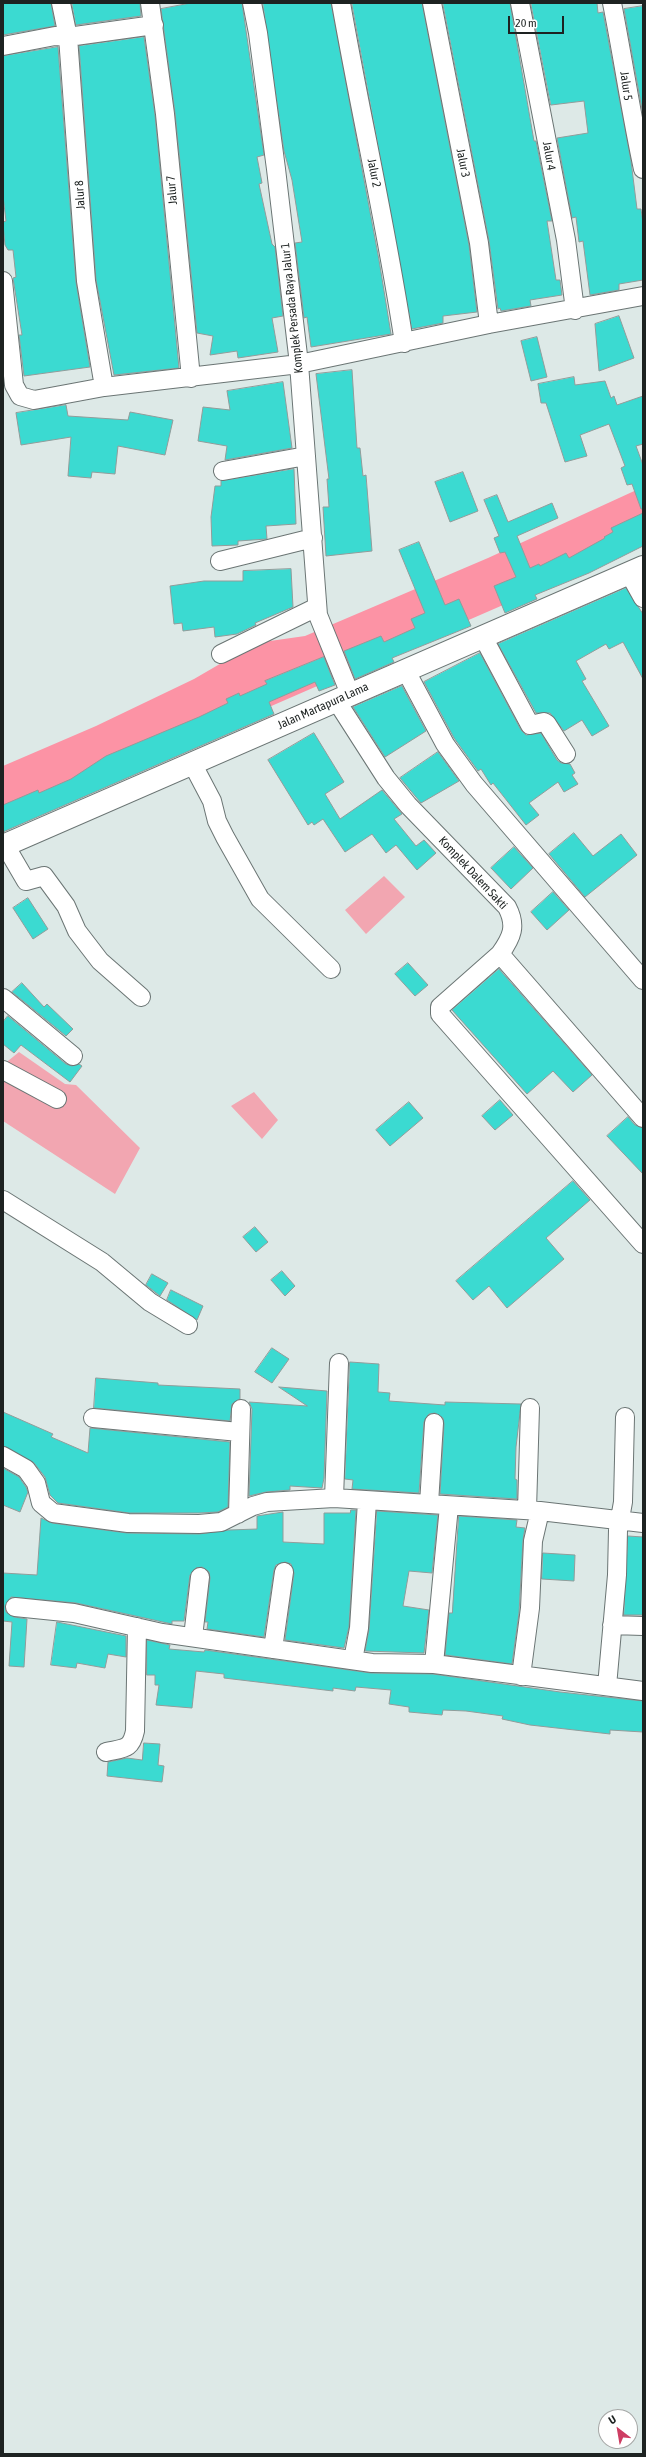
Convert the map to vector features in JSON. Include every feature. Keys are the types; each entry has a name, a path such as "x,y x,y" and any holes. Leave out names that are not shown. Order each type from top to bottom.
{"main road":[{"name":"Jalan Martapura Lama","path":"4,846 192,764 343,692 406,671 636,570"}],"street":[{"name":"Jalur 8","path":"61,3 68,37 86,281 104,387"},
{"name":"Jalur 7","path":"150,3 154,25 191,378"},
{"name":"Komplek Persada Raya Jalur 1","path":"252,3 258,33 276,169 299,364 318,611"},
{"name":"Jalur 2","path":"341,3 355,82 375,174 404,343"},
{"name":"Jalur 3","path":"432,3 479,243 489,324"},
{"name":"Jalur 4","path":"520,3 566,240 575,310"},
{"name":"Jalur 5","path":"612,3 628,98 643,169"},
{"path":"3,46 55,36 68,37 154,25"},
{"path":"3,281 14,385 20,396 34,400 104,387 191,378 299,364 489,324 575,310 643,296"},
{"path":"223,471 306,456"},
{"path":"220,561 312,538"},
{"path":"636,570 643,598"},
{"path":"221,654 318,611"},
{"name":"Komplek Dalem Sakti","path":"318,611 343,692 386,778 408,805 507,907 514,924 512,937 500,954 440,1007 440,1014 643,1244"},
{"path":"483,637 530,725 533,726 544,722 548,724 566,754"},
{"path":"406,671 445,744 474,784 643,980"},
{"path":"192,764 212,801 217,821 225,837 260,899 331,969"},
{"path":"4,846 26,881 44,876 66,906 77,931 100,961 141,997"},
{"path":"500,954 643,1118"},
{"path":"3,998 73,1056"},
{"path":"3,1070 57,1099"},
{"path":"3,1200 102,1262 150,1302 188,1325"},
{"path":"334,1498 340,1363"},
{"path":"521,1676 530,1608 534,1541 530,1408"},
{"path":"238,1514 239,1432 242,1409"},
{"path":"607,1686 620,1521 623,1502 625,1417"},
{"path":"93,1418 239,1432"},
{"path":"429,1504 434,1423"},
{"path":"3,1456 14,1460 26,1469 36,1483 41,1503 53,1513 128,1523 199,1524 221,1522 268,1502 334,1498 533,1511 643,1523"},
{"path":"353,1660 359,1628 367,1501"},
{"path":"434,1664 449,1506"},
{"path":"273,1649 284,1572"},
{"path":"193,1637 200,1577"},
{"path":"15,1607 74,1613 193,1637 372,1663 434,1664 643,1691"},
{"path":"612,1625 643,1626"},
{"path":"106,1752 127,1747 132,1743 135,1731 138,1627"}],"shaded area":[{"path":"643,487 643,544 3,823 3,766 96,726 194,679 256,643 305,636 488,558"},
{"path":"384,876 405,897 366,934 345,910"},
{"path":"19,1052 65,1084 76,1085 140,1148 115,1194 3,1121 3,1065"},
{"path":"254,1092 278,1120 262,1139 231,1106"}],"building":[{"path":"3,3 51,3 55,26 3,35"},
{"path":"72,3 140,3 141,16 76,25"},
{"path":"191,3 242,3 264,155 257,157 262,183 259,184 272,244 275,247 283,316 272,318 278,352 238,358 237,351 210,355 213,336 197,333 175,113 161,9"},
{"path":"263,3 331,3 379,260 391,334 311,347 307,317 304,318 295,243 302,242 292,180 284,151"},
{"path":"352,3 422,3 469,245 477,312 443,316 443,323 412,329"},
{"path":"443,3 510,3 534,141 536,141 552,221 547,221 556,280 560,280 562,295 530,300 531,306 501,311 500,308 498,309 489,241"},
{"path":"531,3 597,3 598,13 603,12 631,161 637,209 641,209 643,223 643,280 619,284 619,290 590,295 583,241 579,242 576,217 572,218 557,138 588,133 584,101 551,105"},
{"path":"643,6 643,115 624,9"},
{"path":"144,37 155,115 179,368 114,375 96,280 79,46"},
{"path":"58,47 76,282 90,367 24,376 19,335 22,335 13,278 16,277 13,250 8,250 5,245 3,224 3,222 6,221 3,196 3,56"},
{"path":"619,316 634,358 599,371 595,324"},
{"path":"537,337 547,377 531,381 521,341"},
{"path":"352,370 357,448 360,448 363,476 366,475 372,551 326,556 323,507 329,507 327,479 329,479 316,374"},
{"path":"574,377 575,385 605,381 611,398 614,396 617,405 643,396 643,444 636,446 643,465 643,509 641,509 632,484 627,485 621,468 625,466 609,424 580,435 587,456 565,462 546,403 541,403 538,384"},
{"path":"283,382 292,448 225,460 227,446 198,441 203,407 230,410 227,391"},
{"path":"66,405 68,416 128,420 130,412 173,420 165,455 118,446 115,474 92,472 91,478 68,476 71,437 21,445 16,413"},
{"path":"294,469 296,524 266,526 267,539 238,541 238,545 212,546 211,517 215,486 221,486 221,481"},
{"path":"463,472 478,511 450,522 435,482"},
{"path":"497,495 508,522 552,503 558,518 517,536 530,568 539,564 540,566 566,553 569,558 605,538 604,537 613,532 611,528 643,513 643,546 589,573 535,595 537,599 505,613 494,586 516,577 505,552 500,553 494,538 499,536 484,500"},
{"path":"419,542 445,605 459,599 471,626 392,658 394,662 355,679 344,651 381,636 384,642 415,628 411,619 425,613 399,550"},
{"path":"291,569 293,607 255,623 256,625 237,634 215,637 214,627 183,631 182,623 174,624 170,586 204,581 243,581 243,571"},
{"path":"626,588 643,614 643,679 623,642 609,649 606,644 576,661 586,679 582,681 609,726 592,736 582,720 564,731 550,713 536,713 498,644"},
{"path":"480,653 521,730 526,735 541,733 557,760 561,763 570,764 575,773 572,775 578,784 564,792 558,782 529,803 539,815 526,825 493,783 491,785 481,769 478,771 454,738 424,682"},
{"path":"324,657 335,685 319,691 315,682 269,702 274,714 3,832 3,805 38,790 39,793 71,779 106,756 199,717 228,703 226,699 239,693 240,696 267,684 265,681"},
{"path":"402,686 426,731 385,757 353,707"},
{"path":"314,733 344,782 325,794 340,819 382,790 402,814 394,819 416,846 424,840 436,853 417,870 396,845 386,853 372,834 345,852 323,819 314,825 312,822 308,825 268,760"},
{"path":"438,752 459,781 421,803 400,778"},
{"path":"574,833 593,856 621,834 637,855 585,897 549,854"},
{"path":"514,847 533,868 511,889 491,868"},
{"path":"553,892 569,910 547,930 531,912"},
{"path":"28,898 48,929 33,939 13,908"},
{"path":"408,963 428,985 415,996 395,974"},
{"path":"499,969 592,1075 573,1092 553,1071 527,1094 452,1010"},
{"path":"22,983 44,1007 47,1004 73,1029 66,1036 12,992"},
{"path":"8,1016 66,1064 72,1066 79,1064 82,1066 70,1082 21,1045 14,1053 3,1044 3,1022"},
{"path":"500,1100 513,1115 495,1130 482,1116"},
{"path":"409,1102 423,1118 390,1146 376,1130"},
{"path":"628,1117 635,1125 643,1128 643,1174 607,1136"},
{"path":"573,1181 590,1200 546,1238 564,1259 507,1308 489,1286 473,1300 456,1281"},
{"path":"255,1227 268,1242 256,1252 243,1237"},
{"path":"282,1271 295,1286 285,1296 271,1280"},
{"path":"152,1274 168,1283 160,1296 146,1285"},
{"path":"171,1290 203,1306 197,1320 167,1300"},
{"path":"272,1348 289,1359 272,1383 255,1372"},
{"path":"350,1362 379,1364 378,1392 390,1393 389,1401 445,1405 445,1402 521,1404 516,1447 515,1479 517,1480 517,1499 440,1494 444,1424 443,1418 435,1413 429,1414 424,1422 419,1493 352,1489 353,1480 345,1479"},
{"path":"96,1378 158,1383 158,1385 240,1389 240,1399 232,1404 230,1421 94,1408"},
{"path":"279,1387 327,1391 324,1478 322,1488 290,1486 290,1490 266,1492 249,1496 252,1409 249,1402 307,1406"},
{"path":"3,1412 53,1434 51,1437 88,1453 90,1428 230,1442 228,1507 218,1512 129,1513 58,1503 50,1495 45,1477 34,1463 3,1446"},
{"path":"3,1468 19,1477 28,1492 20,1512 3,1505"},
{"path":"351,1510 356,1510 349,1627 344,1648 285,1640 294,1573 291,1564 285,1562 276,1565 274,1570 264,1637 207,1629 208,1622 205,1622 210,1578 209,1572 202,1567 196,1568 190,1575 184,1621 172,1621 172,1624 76,1603 11,1597 5,1606 6,1612 14,1617 27,1619 24,1667 9,1666 12,1622 3,1621 3,1573 37,1575 41,1518 52,1523 127,1533 199,1534 229,1530 257,1529 257,1516 283,1512 283,1542 324,1544 324,1513 350,1513"},
{"path":"377,1511 438,1515 432,1573 409,1571 403,1606 429,1610 424,1653 365,1651 369,1629"},
{"path":"459,1516 517,1520 516,1527 525,1528 519,1613 512,1664 445,1655 449,1613 452,1613"},
{"path":"628,1536 643,1537 643,1615 624,1615"},
{"path":"543,1553 575,1555 574,1581 542,1579"},
{"path":"57,1622 126,1636 126,1657 108,1654 105,1668 77,1663 76,1668 51,1665"},
{"path":"147,1640 170,1645 169,1649 204,1652 205,1650 371,1673 433,1674 560,1692 643,1701 643,1732 610,1730 610,1734 530,1725 502,1719 503,1716 466,1711 443,1710 442,1715 409,1712 409,1707 389,1704 391,1690 356,1687 355,1691 333,1688 333,1691 224,1678 224,1674 196,1671 192,1708 156,1705 159,1685 155,1685 155,1675 147,1675"},
{"path":"144,1743 160,1744 158,1765 164,1766 162,1782 107,1776 108,1762 127,1758 142,1760"}]}
